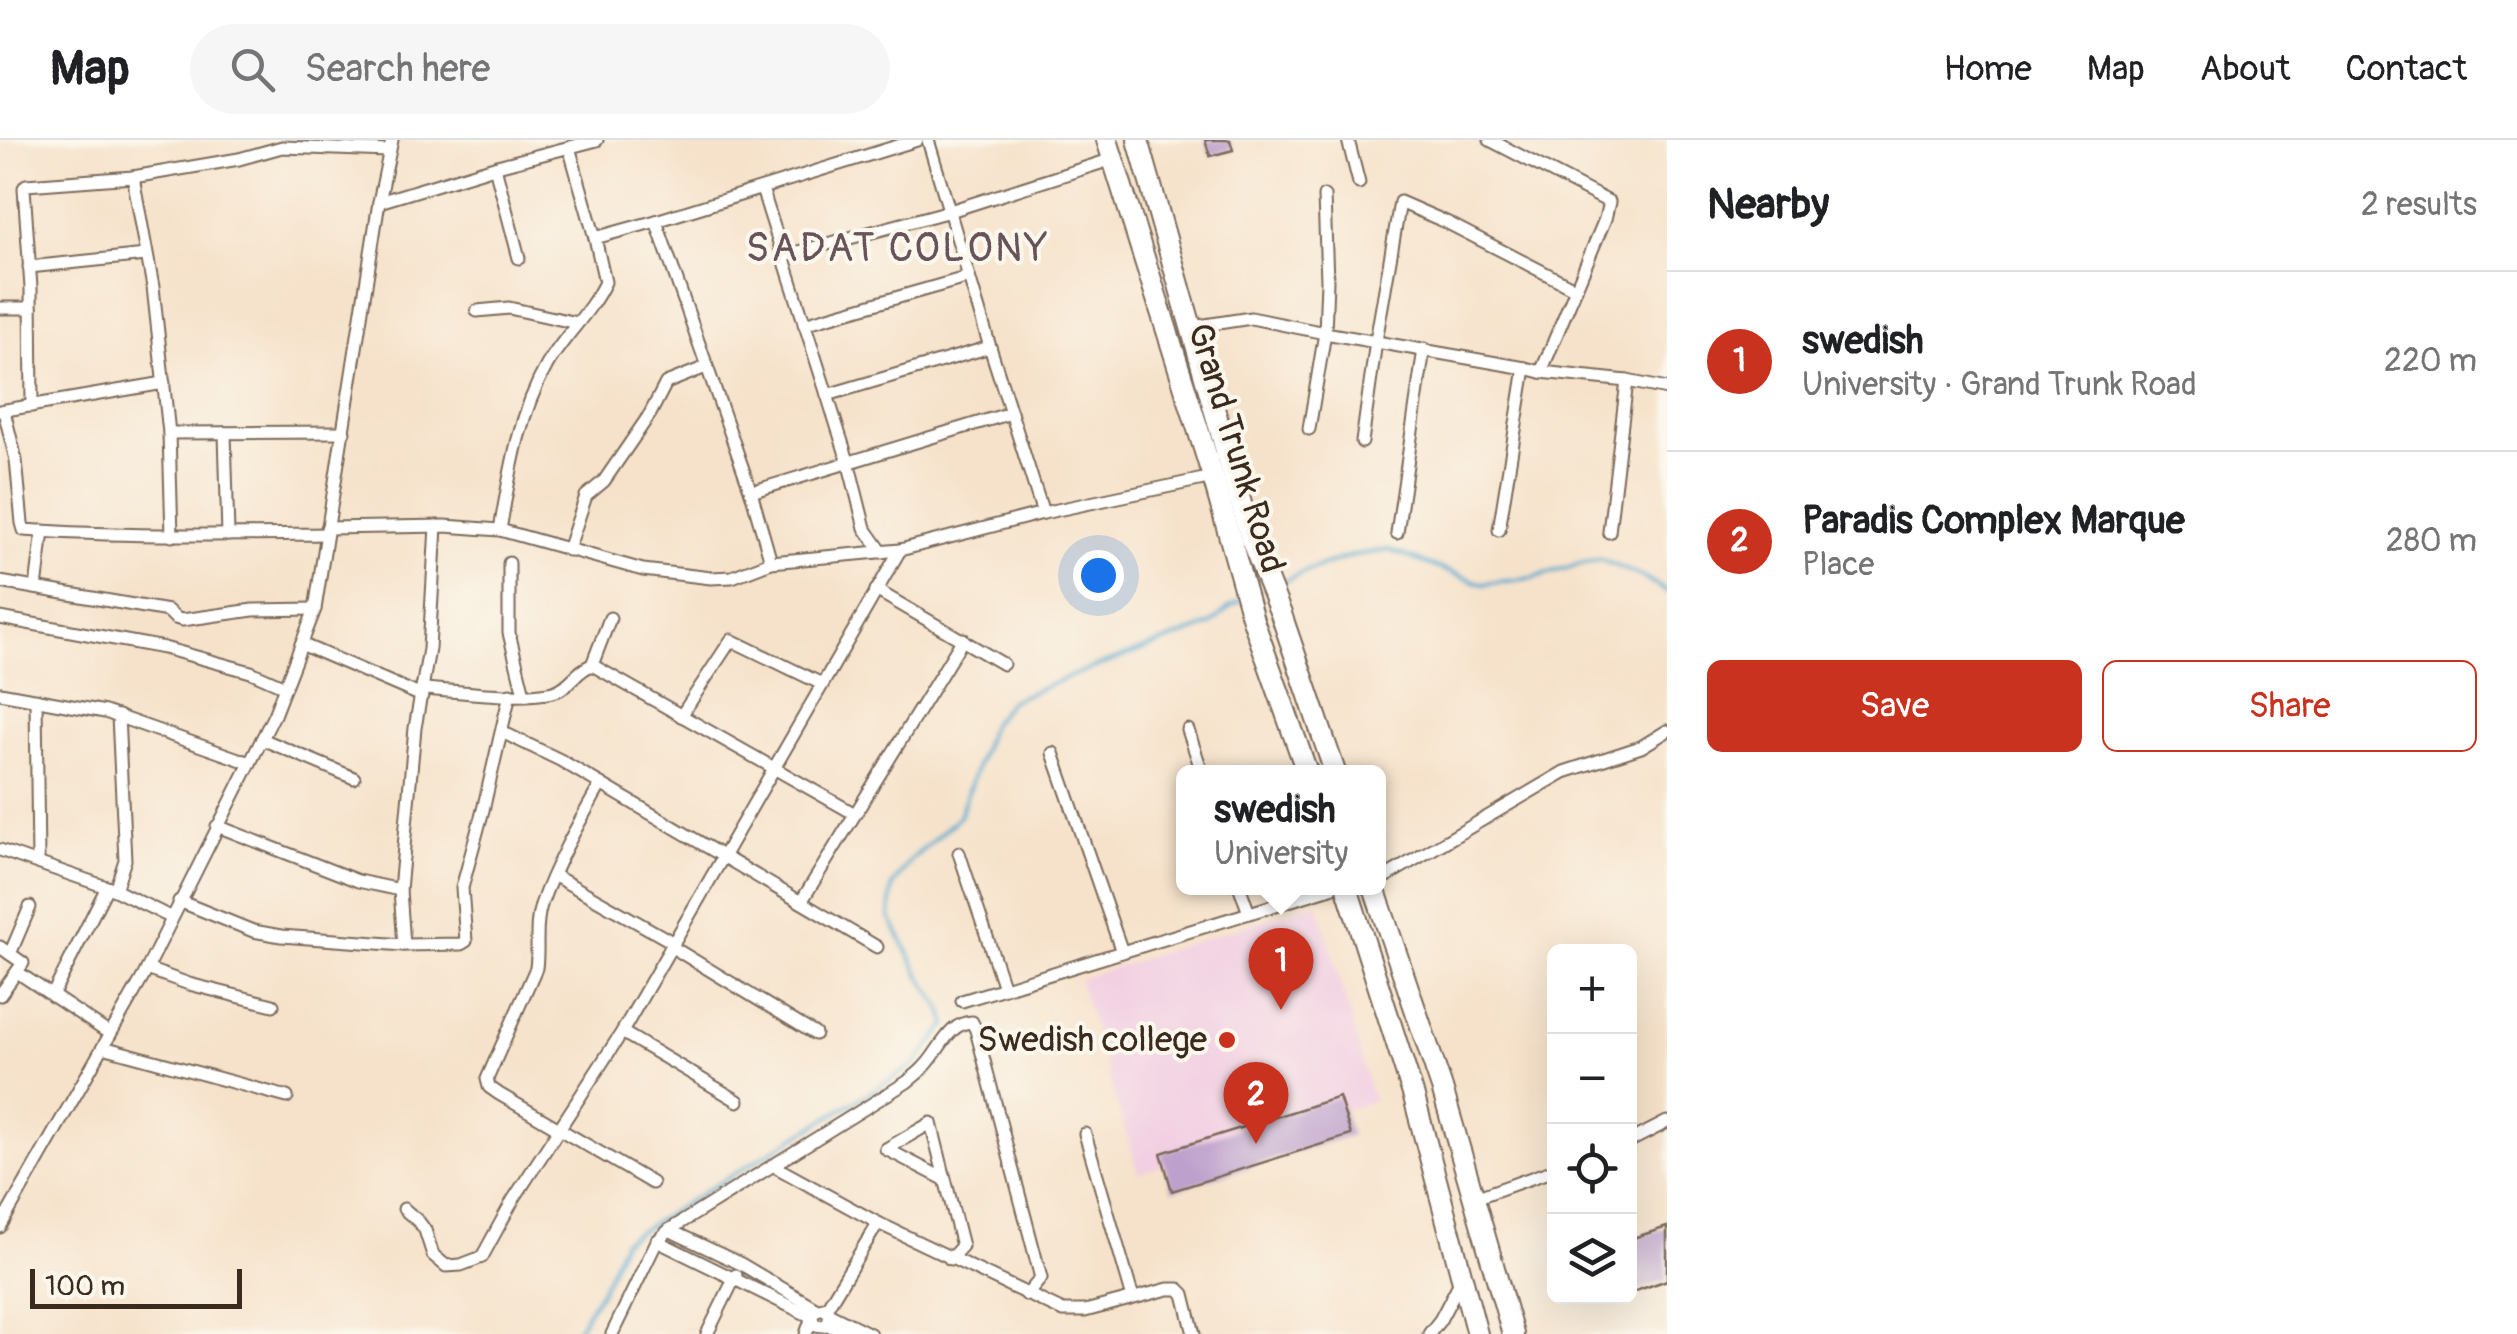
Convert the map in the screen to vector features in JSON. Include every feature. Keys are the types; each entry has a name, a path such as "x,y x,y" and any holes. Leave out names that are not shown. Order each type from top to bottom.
{"highway":[{"name":"Grand Trunk Road","path":"1138,140 1192,327 1242,543 1253,620 1305,765"},
{"name":"Grand Trunk Road","path":"1110,150 1213,477 1242,543 1281,614 1333,765"},
{"path":"1349,895 1414,1097 1477,1334"},
{"path":"1376,895 1442,1088 1513,1334"},
{"path":"1414,1097 1442,1088"}],"street":[{"path":"379,202 597,140"},
{"path":"595,238 762,188 881,145 917,140"},
{"path":"928,140 1043,512"},
{"path":"1348,140 1359,183"},
{"path":"1490,140 1610,202 1541,372"},
{"path":"2,1219 147,968 262,739 315,609 390,145 282,147 133,177 26,185 32,406"},
{"path":"500,530 515,446 530,402 547,366 605,282 570,147"},
{"path":"783,256 950,210 1110,150"},
{"path":"495,167 520,258"},
{"path":"133,177 153,287 170,432 172,536"},
{"path":"762,188 848,461 865,528 882,552"},
{"path":"1309,429 1325,334 1324,196"},
{"path":"1362,442 1400,202 1576,289"},
{"path":"656,222 751,492 771,562"},
{"path":"29,268 146,256"},
{"path":"804,324 969,277"},
{"path":"0,308 31,308"},
{"path":"477,311 509,308 577,323"},
{"path":"1192,327 1251,318 1541,372 1667,388"},
{"path":"827,395 990,347"},
{"path":"1397,532 1424,349"},
{"path":"568,550 586,496 604,481 650,414 666,383 706,367"},
{"path":"1499,530 1525,368"},
{"path":"1609,532 1627,381"},
{"path":"164,383 2,411 16,460 24,530 172,536 436,526 500,530 643,570 710,578 732,577 771,562 900,550 1043,512 1213,477"},
{"path":"751,492 1011,413"},
{"path":"170,432 344,432"},
{"path":"225,433 228,535"},
{"path":"404,945 400,890 415,728 429,649 436,526"},
{"path":"36,588 43,532"},
{"path":"404,1209 424,1230 432,1256 446,1266 472,1263 482,1257 513,1200 622,1032 900,550"},
{"path":"509,562 509,634 524,694"},
{"path":"0,582 168,610 174,618 182,620 254,610 315,609"},
{"path":"876,590 1003,664"},
{"path":"0,618 164,648 251,672 285,687"},
{"path":"302,644 422,693 557,692 592,665 610,618"},
{"path":"802,902 963,639"},
{"path":"681,716 732,640 822,684"},
{"path":"592,665 855,814"},
{"path":"0,693 118,716 250,763"},
{"path":"179,901 252,931 282,936 404,945 466,941 462,888 510,694"},
{"path":"36,699 38,862"},
{"path":"52,996 125,860 118,716"},
{"path":"1188,730 1200,765"},
{"path":"1386,877 1564,772 1641,747 1667,731"},
{"path":"502,732 601,784 878,947"},
{"path":"262,739 354,778"},
{"path":"1053,753 1122,952"},
{"path":"601,784 540,907 536,968 487,1079 489,1087 652,1183"},
{"path":"217,826 358,881 400,890"},
{"path":"0,850 111,889 172,918"},
{"path":"959,853 1004,988"},
{"path":"554,876 815,1034"},
{"path":"1242,895 1248,913"},
{"path":"962,1000 1308,895"},
{"path":"0,995 23,963 5,951 30,907"},
{"path":"147,968 188,984 273,1006"},
{"path":"17,972 110,1034"},
{"path":"612,1334 658,1241 669,1230 906,1082 927,1065 962,1022 972,1022 976,1030 1041,1278 1027,1295"},
{"path":"622,1032 738,1101"},
{"path":"103,1047 287,1097"},
{"path":"1637,1137 1667,1122"},
{"path":"944,1179 886,1149 930,1123 962,1246 950,1258"},
{"path":"1085,1134 1133,1298"},
{"path":"772,1165 878,1223 1063,1312 1085,1311 1178,1289 1184,1294 1194,1334"},
{"path":"1474,1198 1547,1172"},
{"path":"806,1334 820,1319 878,1223"},
{"path":"669,1230 741,1264 820,1319 870,1334"},
{"path":"658,1241 847,1334"},
{"path":"708,1334 741,1264"},
{"path":"1429,1334 1462,1278"}],"shaded area":[{"name":"Swedish college","path":"1318,902 1373,1101 1138,1173 1079,979"}],"building":[{"path":"1205,140 1230,140 1233,150 1210,156"},
{"path":"1339,1097 1351,1135 1172,1191 1161,1153"},
{"path":"1667,1227 1667,1280 1637,1291 1637,1237"}],"waterway":[{"path":"1275,585 1354,555 1389,550 1483,584 1531,578 1599,559 1667,592"},
{"path":"574,1334 602,1289 623,1241 915,1065 947,1024 890,918 892,886 911,860 959,817 991,725 1010,701 1210,625 1239,602"}],"place":[{"name":"swedish","path":"1281,1010"},
{"name":"Swedish college","path":"1227,1040"},
{"name":"Paradis Complex Marque","path":"1256,1144"}],"district":[{"name":"SADAT COLONY","path":"898,248"}]}
